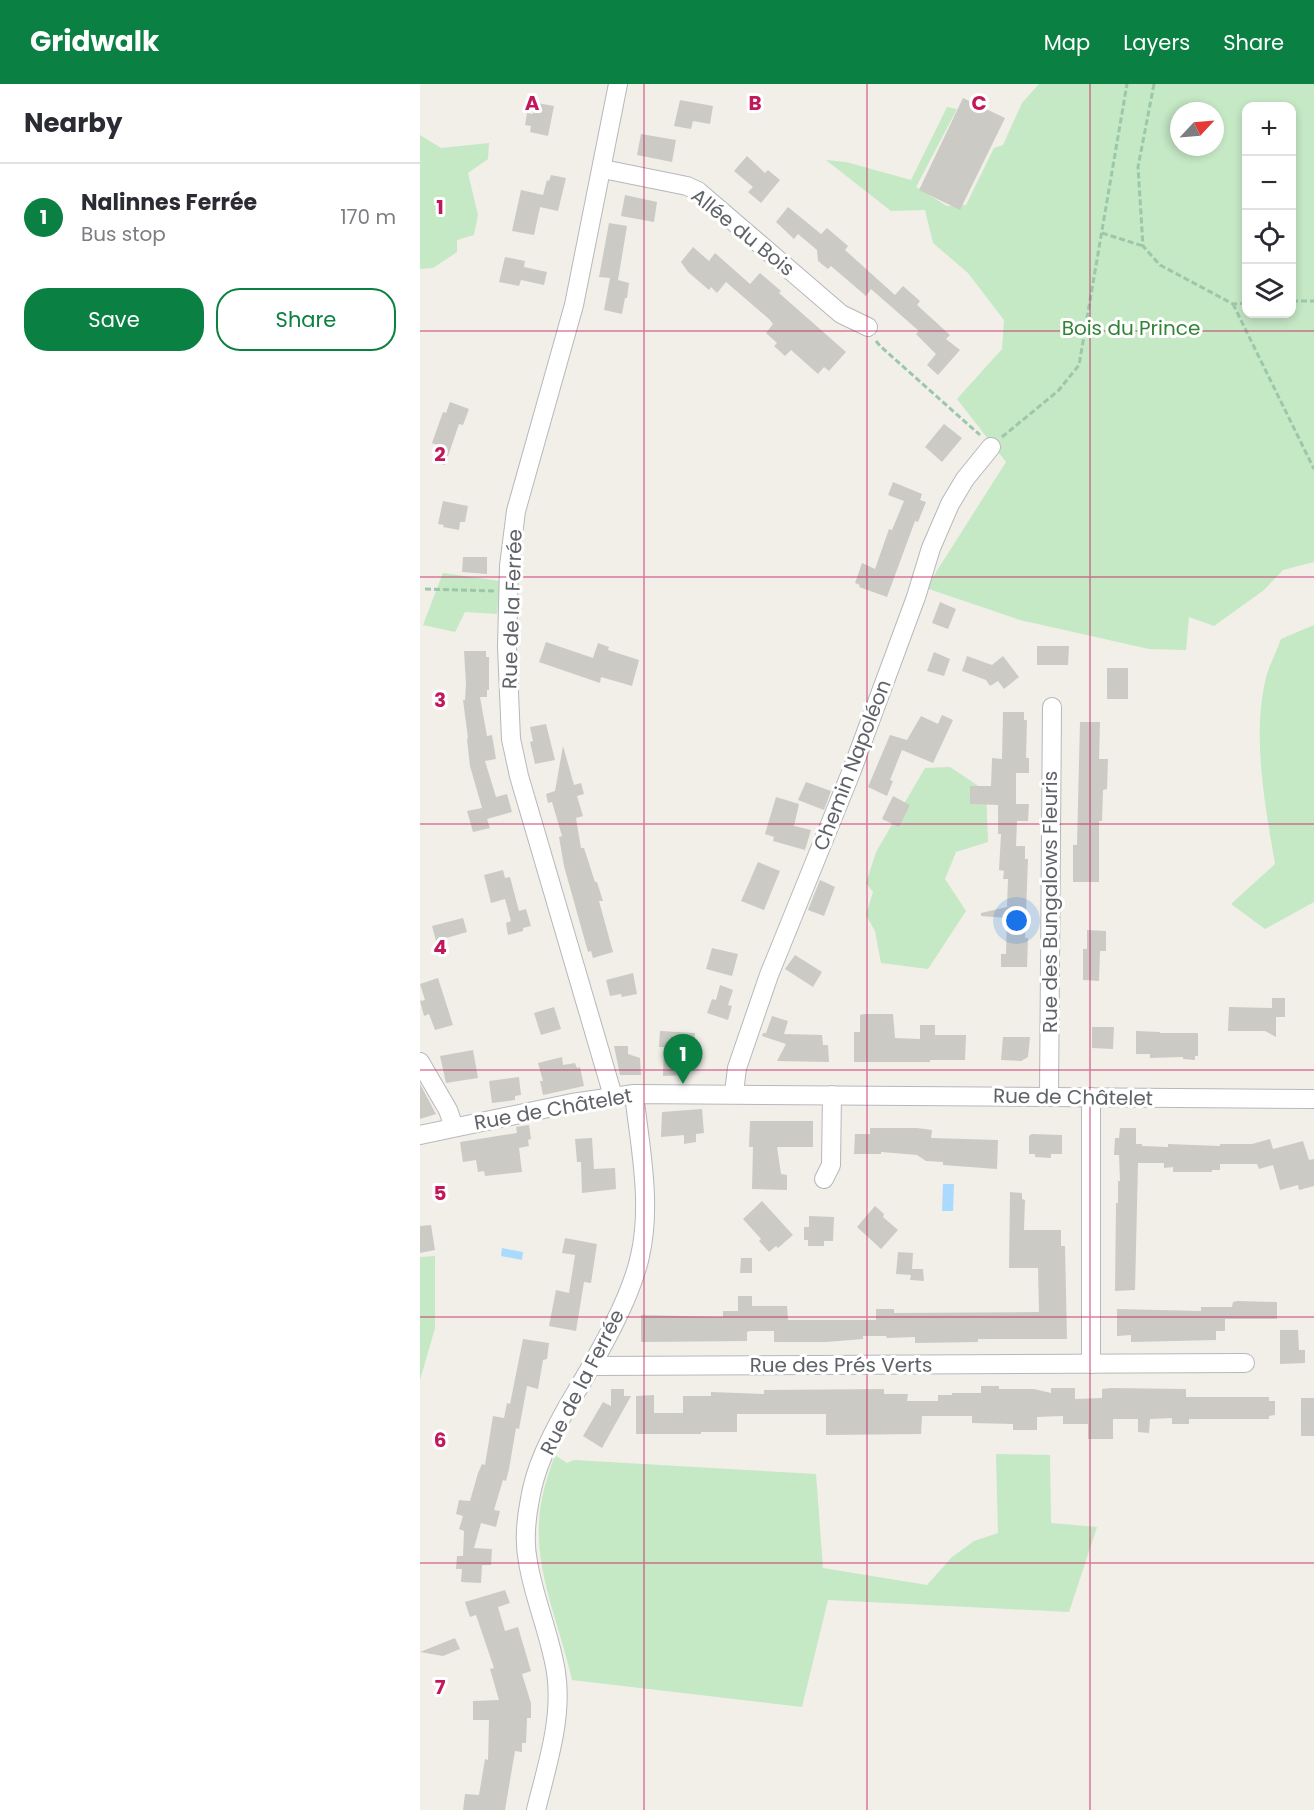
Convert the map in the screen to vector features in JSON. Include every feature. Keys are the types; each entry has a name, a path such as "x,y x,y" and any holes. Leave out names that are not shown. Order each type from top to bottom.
{"street":[{"name":"Rue de la Ferrée","path":"613,1096 517,767 511,739 508,700 508,591 516,511 574,306 603,169 618,84"},
{"name":"Allée du Bois","path":"603,169 687,186 698,191 841,314 868,327"},
{"name":"Chemin Napoléon","path":"734,1094 737,1068 769,975 852,770 916,597 931,548 960,487 991,447"},
{"name":"Rue des Bungalows Fleuris","path":"1049,1096 1052,707"},
{"name":"Rue de Châtelet","path":"420,1062 448,1110 454,1127"},
{"name":"Rue de la Ferrée","path":"536,1810 552,1746 557,1707 556,1674 551,1646 528,1560 526,1525 530,1496 553,1432 626,1298 640,1256 644,1237 643,1173 634,1094"},
{"name":"Rue de Châtelet","path":"420,1135 613,1096 634,1094 1314,1099"},
{"path":"824,1179 831,1164 832,1095"},
{"path":"1091,1097 1091,1364"},
{"name":"Rue des Prés Verts","path":"591,1366 1245,1363"}],"path":[{"path":"868,327 880,346 991,447 1058,391 1079,365 1127,84"},
{"path":"1143,246 1138,167 1154,84"},
{"path":"1102,232 1143,246 1160,265 1233,304 1242,303"},
{"path":"1296,302 1314,301"},
{"path":"1233,304 1314,468"},
{"path":"424,589 508,591"}],"green space":[{"name":"Bois du Prince","path":"1039,84 1314,84 1314,562 1283,570 1264,590 1214,626 1189,617 1186,650 1149,649 1020,620 926,588 1006,462 957,399 1002,349 1004,320 968,273 933,243 925,210 891,211 826,160 846,162 911,180 947,107 957,109 916,187 947,206 966,205 994,148 1003,145 1022,103"},
{"path":"420,135 441,148 489,143 488,159 468,173 478,215 474,235 457,240 457,252 433,268 420,269"},
{"path":"443,573 500,581 497,614 465,612 455,632 423,625"},
{"path":"1314,625 1314,902 1265,929 1231,904 1275,864 1261,769 1262,697 1267,674 1281,639"},
{"path":"950,767 986,791 988,842 956,852 945,879 966,911 928,969 881,963 875,931 866,915 873,892 866,883 876,852 925,768"},
{"path":"435,1256 435,1328 420,1380 420,1257"},
{"path":"996,1454 1050,1455 1051,1523 1097,1527 1069,1612 828,1600 802,1707 572,1680 545,1582 539,1543 541,1505 555,1455 567,1463 574,1460 816,1474 823,1568 927,1585 952,1557 974,1541 998,1533"}],"water":[{"path":"943,1184 954,1184 953,1211 942,1211"},
{"path":"502,1248 523,1252 522,1260 501,1256"}],"building":[{"path":"963,98 1005,118 960,210 919,190"},
{"path":"680,100 713,106 710,124 693,121 691,129 674,126"},
{"path":"537,103 554,106 548,136 530,132 531,126 525,125 527,113 533,114"},
{"path":"641,134 676,140 672,162 637,155"},
{"path":"747,156 765,173 768,170 780,180 761,203 748,192 753,187 734,171"},
{"path":"551,175 566,178 558,211 540,207 534,235 512,231 521,190 543,195 547,180 549,181"},
{"path":"625,195 657,202 654,222 621,216"},
{"path":"788,207 821,234 827,228 848,246 845,250 895,295 903,286 920,301 917,305 950,335 946,339 960,350 938,375 927,365 936,354 916,334 919,331 871,289 866,296 831,266 828,269 818,261 817,250 798,234 794,239 776,222"},
{"path":"609,223 627,226 618,280 629,283 622,314 604,310 610,278 599,277"},
{"path":"693,247 709,261 715,253 750,284 760,273 781,291 779,293 846,352 829,371 824,367 818,374 791,350 785,356 774,346 777,343 766,333 773,324 769,319 726,282 717,293 711,287 709,290 688,272 681,262"},
{"path":"505,257 525,261 524,267 547,272 544,285 521,280 519,286 499,282"},
{"path":"450,402 469,409 463,425 459,424 445,465 434,461 440,446 432,443 443,412 446,413"},
{"path":"944,424 962,438 942,462 925,447"},
{"path":"893,482 922,494 920,500 926,502 918,522 915,521 887,597 859,587 860,585 855,583 862,563 875,569 889,529 892,530 904,501 888,495"},
{"path":"443,501 468,506 465,522 460,522 459,530 438,524"},
{"path":"463,557 487,557 487,574 462,572"},
{"path":"940,602 956,609 948,629 932,623"},
{"path":"546,642 593,658 598,643 609,647 608,650 639,660 632,686 601,677 600,683 539,662"},
{"path":"1037,646 1069,646 1068,665 1037,665"},
{"path":"464,651 486,651 486,657 489,657 489,690 487,690 487,697 480,697 487,736 492,735 496,759 485,761 496,797 507,794 512,812 487,819 490,828 473,832 467,811 482,808 470,766 463,700 465,700 466,684"},
{"path":"934,652 950,659 944,676 927,671"},
{"path":"967,656 992,665 1003,656 1019,677 1004,689 998,681 990,686 986,680 962,671"},
{"path":"1107,668 1128,668 1128,699 1107,699"},
{"path":"1003,712 1024,712 1024,720 1027,720 1026,758 1029,758 1029,773 1016,773 1016,804 1029,804 1028,821 1017,821 1016,846 1025,846 1025,859 1028,859 1025,938 1028,938 1027,967 1001,967 1001,954 1006,954 1007,918 981,916 981,913 1007,907 1008,879 1003,879 1004,871 999,870 1001,834 998,834 998,805 970,804 970,786 991,786 992,758 1002,759"},
{"path":"942,715 953,720 933,763 902,750 890,780 893,781 887,796 868,787 890,735 907,740 921,716 938,724"},
{"path":"1080,722 1100,722 1099,759 1108,759 1107,789 1103,790 1102,821 1099,821 1099,882 1073,882 1073,845 1077,845"},
{"path":"546,724 555,760 535,764 530,742 533,741 530,727"},
{"path":"563,746 574,785 581,783 584,794 577,796 583,816 576,818 581,848 584,848 603,901 599,901 613,952 593,958 591,951 588,952 564,866 559,837 562,836 552,802 548,803 546,794 555,791"},
{"path":"806,782 831,791 824,810 798,800"},
{"path":"893,796 910,805 899,827 882,819"},
{"path":"776,797 799,804 794,826 811,830 805,850 773,841 774,837 765,834"},
{"path":"758,862 780,871 764,910 741,901"},
{"path":"503,870 505,878 510,877 519,911 526,909 531,926 508,935 506,923 511,921 505,899 491,903 484,875"},
{"path":"820,880 835,887 824,916 808,910"},
{"path":"463,918 467,932 436,941 432,926"},
{"path":"1087,930 1106,931 1106,951 1100,951 1099,981 1083,980 1083,949 1087,949"},
{"path":"712,948 738,954 732,976 706,969"},
{"path":"795,955 822,972 813,987 785,969"},
{"path":"633,973 637,994 622,997 621,994 610,996 606,980"},
{"path":"438,978 453,1025 435,1030 429,1014 424,1016 420,1001 425,1000 420,984"},
{"path":"720,985 733,990 728,1005 732,1006 728,1020 707,1013 712,999 716,1000"},
{"path":"1272,998 1285,998 1285,1017 1276,1017 1276,1037 1265,1031 1228,1031 1229,1007 1272,1008"},
{"path":"554,1007 561,1029 541,1035 534,1013"},
{"path":"893,1014 895,1038 920,1039 920,1025 935,1025 935,1035 966,1035 965,1060 854,1062 854,1032 860,1032 860,1015"},
{"path":"772,1016 788,1021 784,1034 822,1035 823,1045 828,1045 829,1062 777,1061 786,1044 762,1036 766,1033"},
{"path":"1092,1027 1114,1027 1113,1049 1092,1048"},
{"path":"660,1031 695,1033 694,1049 688,1049 687,1075 663,1076 664,1047 659,1047"},
{"path":"1136,1031 1198,1033 1198,1056 1195,1056 1195,1060 1183,1059 1183,1057 1150,1058 1150,1054 1136,1054"},
{"path":"1003,1037 1030,1037 1028,1057 1021,1061 1001,1060"},
{"path":"614,1046 628,1046 628,1054 640,1058 641,1075 620,1075"},
{"path":"473,1050 478,1078 446,1083 440,1056"},
{"path":"562,1057 563,1065 575,1063 577,1068 580,1067 584,1086 543,1095 540,1081 543,1081 538,1063"},
{"path":"519,1077 521,1095 515,1096 515,1100 492,1103 489,1081"},
{"path":"420,1084 436,1114 420,1119"},
{"path":"702,1109 704,1133 696,1134 696,1142 684,1144 684,1135 661,1137 662,1112"},
{"path":"750,1121 813,1121 813,1147 777,1147 781,1174 787,1175 787,1190 752,1189 753,1147 749,1147"},
{"path":"529,1125 531,1139 528,1140 529,1146 519,1148 522,1172 485,1176 484,1171 478,1172 476,1160 463,1162 460,1142 517,1133 516,1127"},
{"path":"870,1128 917,1128 932,1130 931,1138 998,1140 997,1169 943,1165 943,1162 926,1161 917,1155 881,1152 881,1154 854,1154 855,1134 870,1134"},
{"path":"1120,1128 1136,1128 1136,1144 1142,1144 1142,1146 1168,1147 1168,1144 1220,1146 1220,1144 1252,1144 1270,1139 1273,1149 1303,1141 1309,1160 1314,1159 1314,1186 1299,1190 1298,1185 1280,1190 1273,1165 1259,1169 1257,1164 1220,1164 1220,1170 1212,1170 1212,1172 1173,1172 1173,1167 1164,1168 1164,1163 1138,1163 1135,1290 1115,1291 1116,1203 1118,1203 1118,1181 1120,1181 1119,1155 1114,1155 1115,1138 1119,1138"},
{"path":"1032,1134 1062,1135 1062,1154 1051,1154 1051,1158 1035,1157 1035,1154 1029,1154 1029,1136"},
{"path":"592,1138 594,1169 615,1168 616,1189 582,1193 581,1162 577,1162 575,1139"},
{"path":"1010,1192 1022,1193 1022,1199 1025,1200 1024,1230 1061,1230 1061,1246 1065,1246 1067,1339 978,1339 978,1342 915,1343 915,1337 863,1336 863,1339 826,1342 774,1342 774,1331 750,1331 747,1332 747,1341 641,1342 641,1315 723,1317 723,1311 738,1311 738,1296 752,1296 752,1306 787,1306 788,1320 876,1320 876,1309 894,1309 894,1313 1039,1312 1038,1268 1009,1268"},
{"path":"762,1201 793,1235 778,1248 776,1246 769,1252 743,1219"},
{"path":"875,1206 884,1214 883,1217 898,1230 881,1249 857,1227"},
{"path":"809,1216 834,1217 833,1241 824,1241 824,1246 808,1246 808,1240 804,1240 804,1227 809,1227"},
{"path":"431,1225 435,1250 420,1253 420,1226"},
{"path":"565,1238 597,1244 591,1283 584,1282 576,1331 549,1326 556,1290 569,1293 575,1255 562,1253"},
{"path":"898,1252 913,1253 912,1269 923,1269 924,1281 910,1280 911,1275 896,1274"},
{"path":"741,1258 752,1258 752,1273 740,1273"},
{"path":"1233,1302 1277,1302 1277,1319 1225,1319 1225,1331 1216,1331 1216,1340 1131,1342 1131,1335 1117,1336 1117,1309 1201,1311 1201,1307 1232,1307"},
{"path":"1280,1330 1298,1330 1299,1350 1305,1350 1305,1363 1280,1364"},
{"path":"523,1339 549,1343 547,1359 543,1360 538,1389 527,1386 506,1481 503,1480 494,1510 500,1511 496,1527 481,1523 474,1548 492,1549 491,1565 482,1565 481,1583 461,1582 462,1569 456,1569 457,1556 463,1556 464,1531 459,1529 463,1516 456,1514 459,1500 470,1501 478,1473 482,1464 485,1465 493,1416 504,1418 507,1403 510,1404"},
{"path":"981,1386 999,1386 999,1389 1034,1389 1051,1393 1051,1388 1075,1388 1075,1399 1102,1398 1102,1389 1111,1388 1186,1389 1186,1397 1269,1397 1269,1401 1275,1401 1275,1415 1269,1416 1269,1419 1189,1419 1189,1424 1172,1424 1172,1418 1150,1419 1149,1433 1138,1432 1138,1419 1113,1419 1113,1439 1088,1439 1088,1424 1063,1424 1063,1416 1037,1417 1037,1430 1013,1430 1013,1424 972,1423 972,1416 922,1416 921,1434 826,1435 826,1414 737,1414 737,1432 636,1434 636,1396 654,1395 654,1413 683,1413 683,1396 711,1396 711,1392 764,1394 764,1390 884,1389 884,1394 908,1394 907,1401 938,1401 938,1395 981,1393"},
{"path":"611,1389 624,1389 624,1396 631,1396 602,1448 583,1436 603,1402 611,1406"},
{"path":"1301,1398 1314,1398 1314,1436 1301,1436"},
{"path":"505,1590 510,1603 498,1607 505,1631 518,1627 531,1671 522,1674 531,1703 531,1718 527,1718 526,1743 522,1743 522,1752 515,1751 505,1810 463,1810 465,1794 479,1795 485,1759 488,1760 489,1720 473,1720 473,1701 499,1700 490,1669 494,1668 476,1615 470,1617 465,1602"},
{"path":"455,1638 460,1649 443,1656 420,1652"}],"place":[{"name":"Nalinnes Ferrée","path":"683,1084"}]}
